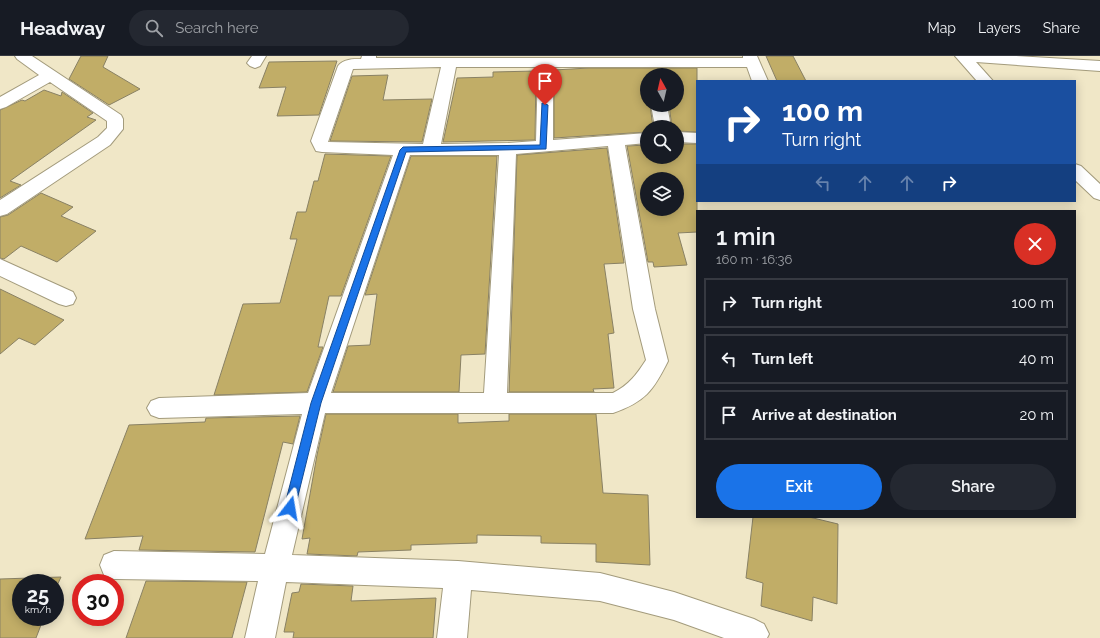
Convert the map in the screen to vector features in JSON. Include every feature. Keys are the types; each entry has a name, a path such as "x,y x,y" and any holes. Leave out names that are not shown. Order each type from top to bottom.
{"street":[{"path":"0,210 104,141 115,129 115,120 22,56"},
{"path":"0,104 45,72 50,56"},
{"path":"962,56 1100,66"},
{"path":"962,56 984,80"},
{"path":"640,68 546,62 449,64 368,59 346,66 319,141 322,147 403,150 508,149 640,139"},
{"path":"662,68 751,59 760,80"},
{"path":"544,147 546,62"},
{"path":"431,149 449,64"},
{"path":"684,137 696,138"},
{"path":"159,408 316,403 613,403 628,398 641,388 657,361 644,310 616,141"},
{"path":"495,403 508,149"},
{"path":"260,638 275,568 316,403 403,150"},
{"path":"1076,171 1100,194"},
{"path":"0,267 66,298"},
{"path":"114,565 275,568 458,575 600,587 674,606 754,634"},
{"path":"452,638 458,575"}],"building":[{"path":"81,56 108,56 103,67 140,89 109,105 69,79"},
{"path":"766,56 793,56 805,80 777,80"},
{"path":"337,61 319,115 277,116 286,87 259,88 269,62"},
{"path":"640,68 640,112 651,112 652,120 640,120 640,132 554,138 554,70"},
{"path":"684,68 697,68 696,132 684,131 684,120 671,120 670,112 684,112"},
{"path":"536,71 535,140 443,142 457,78 493,77 493,72"},
{"path":"388,75 383,100 432,99 422,142 330,141 352,76"},
{"path":"44,90 61,96 62,92 93,113 87,117 96,120 10,181 21,185 0,198 0,110 22,100 25,101"},
{"path":"684,144 696,144 696,232 678,233 687,265 654,267 653,262 648,262 627,146 640,145 640,164 684,164"},
{"path":"607,148 624,263 604,264 614,333 608,334 614,388 593,389 594,392 509,392 517,155"},
{"path":"325,154 391,156 341,296 329,296 318,347 323,347 307,392 214,395 243,304 280,303 297,239 290,239 297,212 306,212 314,181 318,181"},
{"path":"411,156 497,156 485,354 461,355 459,392 333,392 348,346 370,345 377,294 365,295"},
{"path":"41,193 73,207 61,216 96,231 57,262 21,246 4,259 0,258 0,217 8,215"},
{"path":"0,289 64,320 35,345 19,338 0,354"},
{"path":"326,414 458,414 458,423 509,421 509,414 596,414 603,493 648,495 650,565 596,562 596,544 541,543 541,536 477,535 477,543 411,545 411,550 358,552 357,556 307,554 310,538 302,539"},
{"path":"300,416 293,444 283,442 255,552 139,550 143,536 85,539 129,425 205,422 206,418"},
{"path":"753,518 813,518 838,524 837,604 813,597 812,621 761,606 763,583 746,578"},
{"path":"0,579 12,579 12,626 41,626 36,638 0,638"},
{"path":"146,581 247,582 232,638 126,638"},
{"path":"301,584 353,586 351,601 436,598 433,638 293,638 294,632 284,632 292,593 299,592"}],"route":[{"path":"290,508 316,403 403,150 508,149 544,147 545,105"}]}
